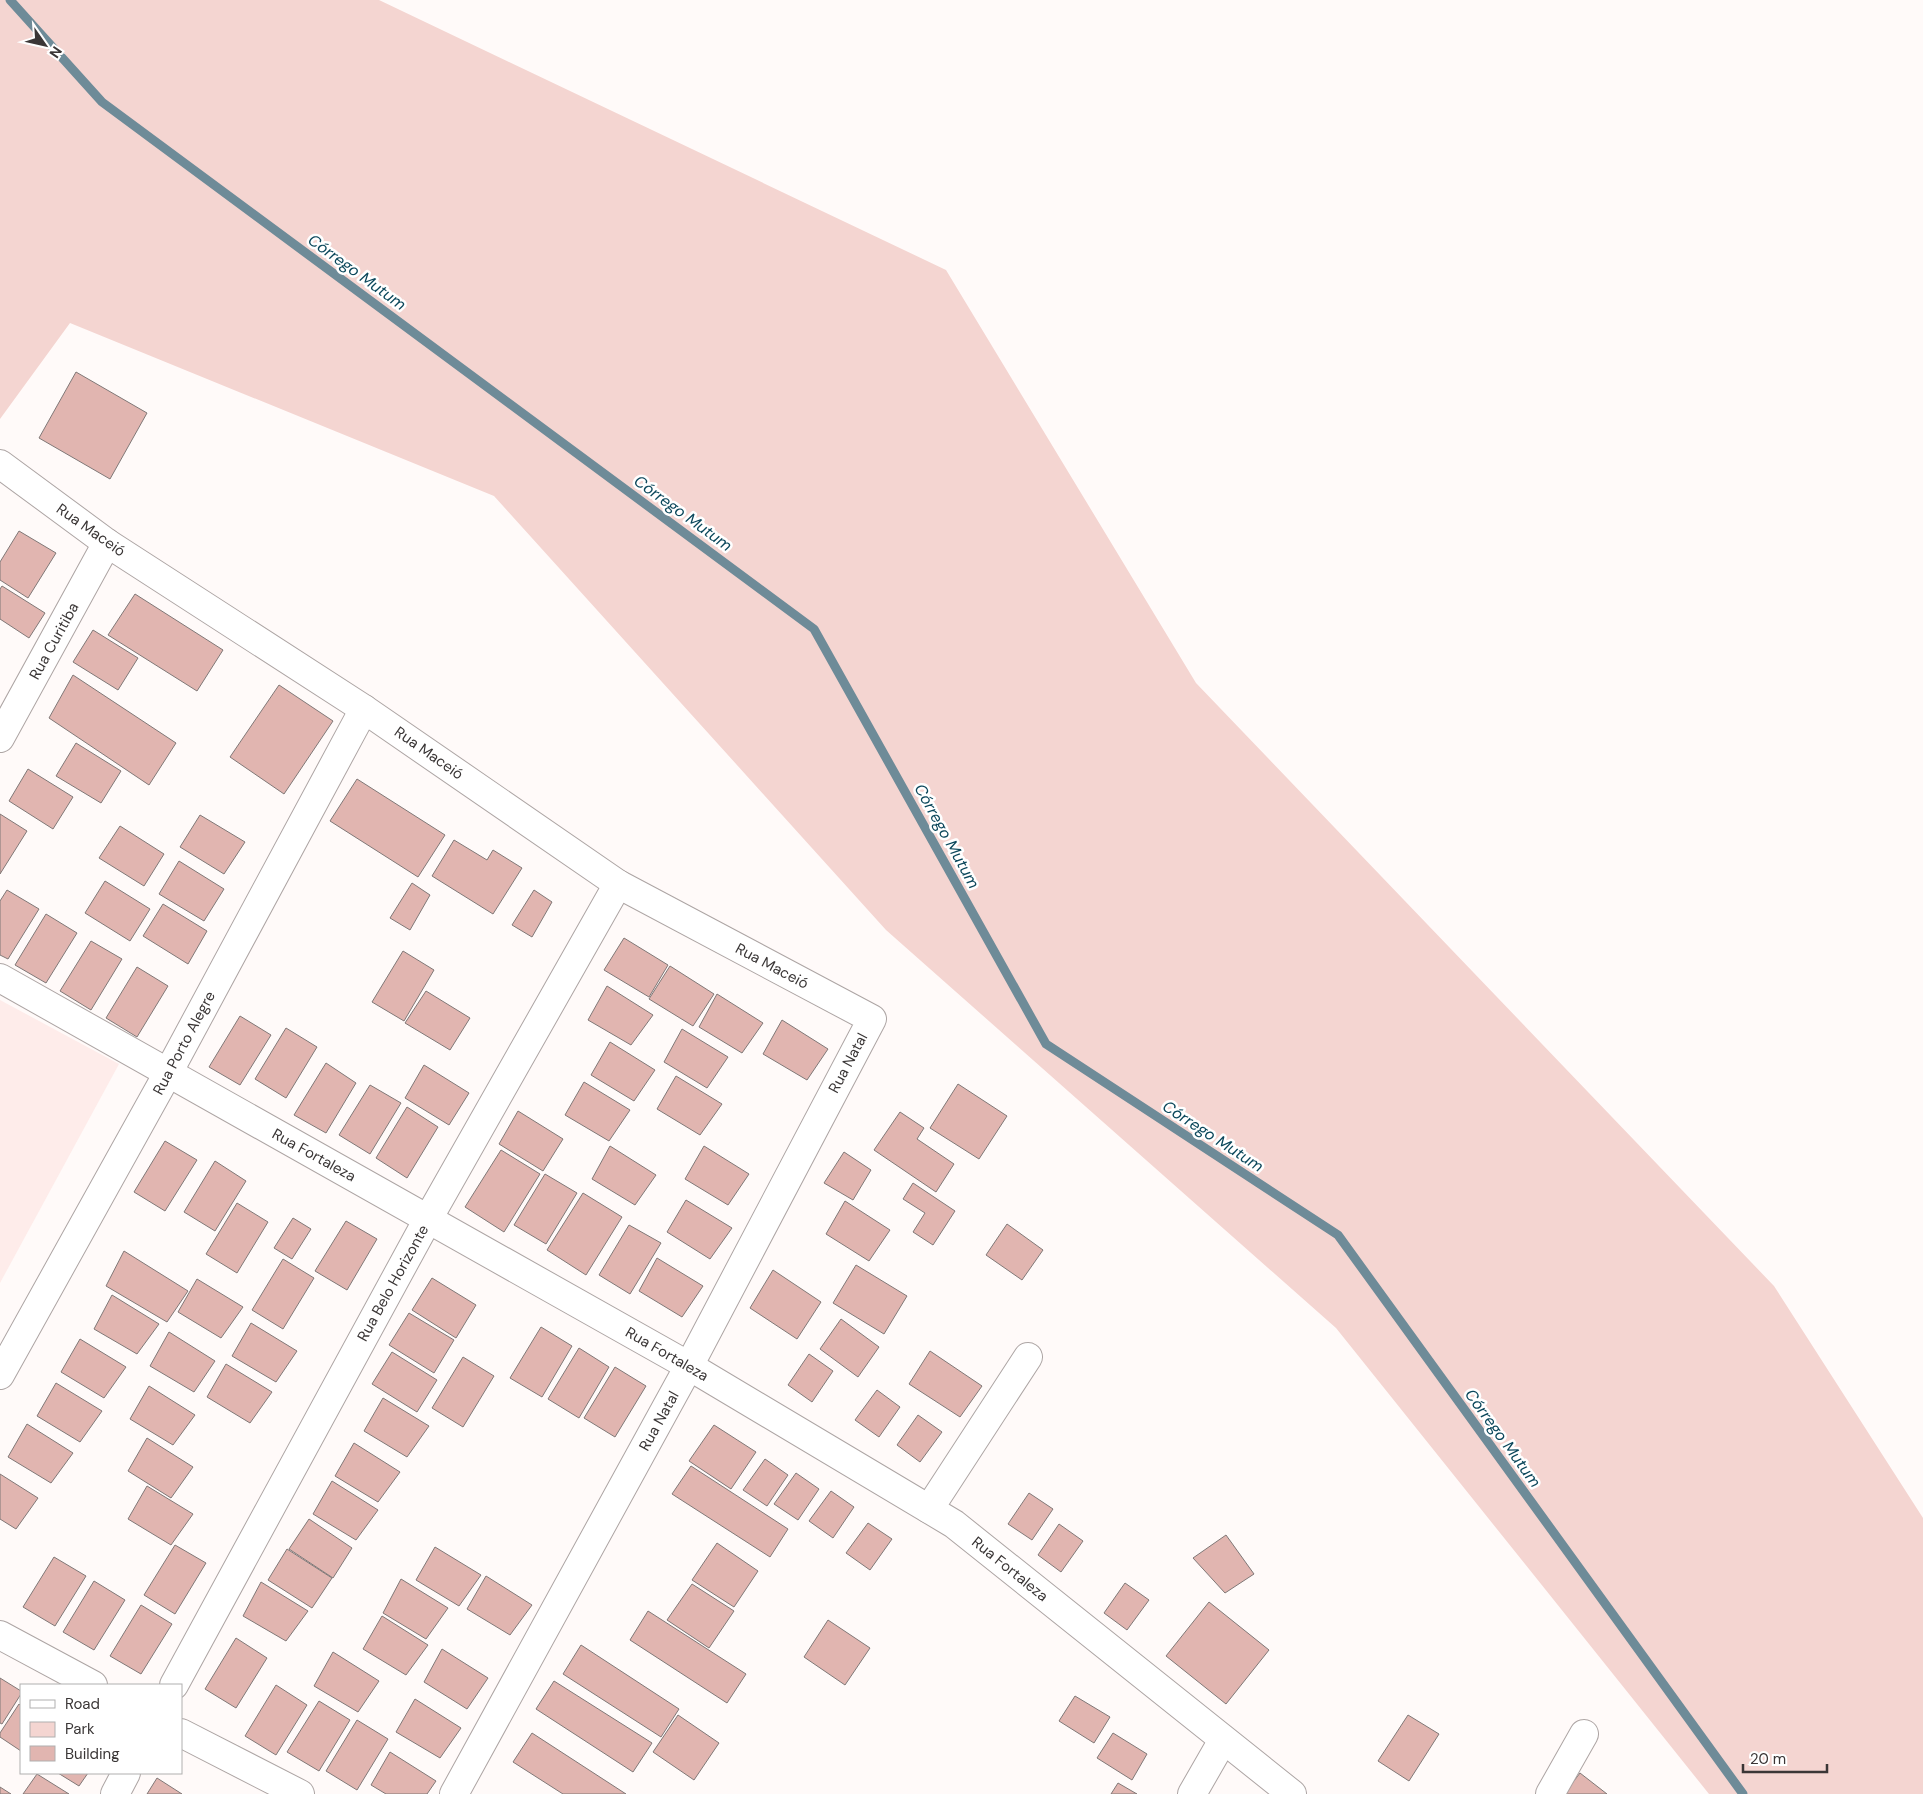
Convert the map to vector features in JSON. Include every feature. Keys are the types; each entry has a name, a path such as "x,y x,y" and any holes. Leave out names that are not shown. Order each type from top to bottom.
{"street":[{"name":"Rua Maceió","path":"0,464 108,543 364,709 618,884 872,1019"},
{"name":"Rua Curitiba","path":"0,738 108,543"},
{"name":"Rua Porto Alegre","path":"0,1375 168,1073 364,709"},
{"name":"Rua Belo Horizonte","path":"175,1684 428,1219 618,884"},
{"name":"Rua Fortaleza","path":"0,978 689,1366 954,1524 1292,1794"},
{"name":"Rua Natal","path":"454,1794 689,1366 872,1019"},
{"path":"929,1509 1028,1357"},
{"path":"0,1634 91,1684"},
{"path":"182,1734 300,1794"},
{"path":"1550,1794 1584,1734"},
{"path":"1192,1794 1223,1740"},
{"path":"114,1794 125,1774"}],"shaded area":[{"path":"0,1000 119,1064 0,1283"}],"green space":[{"path":"0,0 379,0 946,270 1196,683 1774,1286 1923,1518 1923,1794 1709,1794 1336,1328 886,930 494,496 70,323 0,419"}],"building":[{"path":"76,372 147,413 110,479 39,438"},
{"path":"19,531 56,553 28,598 0,580 0,562"},
{"path":"2,586 45,613 29,638 0,619 0,589"},
{"path":"135,594 223,650 197,691 108,635"},
{"path":"93,630 138,658 118,690 73,662"},
{"path":"73,675 176,743 149,785 49,718"},
{"path":"279,685 333,721 284,794 230,757"},
{"path":"76,743 121,771 101,803 56,776"},
{"path":"28,769 73,797 53,829 9,801"},
{"path":"357,779 445,835 418,877 330,821"},
{"path":"0,814 27,831 0,874"},
{"path":"200,815 245,842 224,874 180,847"},
{"path":"120,826 164,854 144,886 99,858"},
{"path":"454,840 487,860 493,850 522,868 493,914 432,876"},
{"path":"179,861 224,889 204,921 159,894"},
{"path":"105,881 150,909 130,941 85,913"},
{"path":"412,883 430,895 410,930 390,918"},
{"path":"7,890 39,909 8,959 0,955 0,901"},
{"path":"534,890 552,902 532,937 512,925"},
{"path":"163,904 207,931 188,964 143,936"},
{"path":"46,914 77,933 46,983 15,965"},
{"path":"624,938 668,965 649,997 604,970"},
{"path":"91,941 122,959 91,1010 60,991"},
{"path":"403,951 434,970 404,1021 372,1002"},
{"path":"670,966 714,994 693,1026 649,999"},
{"path":"137,967 168,986 137,1037 106,1018"},
{"path":"607,986 653,1015 631,1045 588,1020"},
{"path":"426,991 470,1018 450,1050 405,1023"},
{"path":"717,994 763,1023 742,1053 699,1027"},
{"path":"240,1016 271,1035 240,1085 209,1067"},
{"path":"782,1020 828,1049 807,1080 763,1054"},
{"path":"286,1028 317,1047 286,1098 255,1079"},
{"path":"682,1029 728,1057 707,1088 664,1062"},
{"path":"610,1042 655,1070 634,1101 591,1075"},
{"path":"326,1063 356,1083 326,1133 294,1115"},
{"path":"424,1065 469,1093 449,1125 405,1098"},
{"path":"676,1076 722,1104 700,1135 657,1109"},
{"path":"584,1082 630,1110 609,1141 565,1115"},
{"path":"958,1084 1007,1116 979,1159 930,1128"},
{"path":"370,1085 401,1103 370,1154 339,1135"},
{"path":"407,1107 438,1127 407,1178 376,1158"},
{"path":"518,1111 563,1139 543,1171 499,1144"},
{"path":"900,1112 924,1128 917,1139 954,1164 936,1192 874,1150"},
{"path":"165,1141 197,1160 165,1211 134,1192"},
{"path":"610,1146 656,1175 635,1205 592,1179"},
{"path":"704,1146 749,1174 728,1205 685,1179"},
{"path":"501,1150 540,1174 504,1232 465,1207"},
{"path":"844,1152 871,1170 853,1200 824,1183"},
{"path":"215,1161 246,1181 215,1231 184,1212"},
{"path":"545,1174 577,1193 546,1244 514,1225"},
{"path":"913,1183 955,1211 933,1245 913,1232 925,1213 903,1199"},
{"path":"583,1193 622,1217 586,1275 547,1250"},
{"path":"686,1200 732,1228 710,1259 667,1232"},
{"path":"845,1201 890,1230 869,1261 826,1234"},
{"path":"237,1203 268,1222 237,1273 206,1254"},
{"path":"293,1218 311,1229 292,1259 274,1248"},
{"path":"346,1221 377,1239 347,1290 315,1271"},
{"path":"1007,1224 1043,1250 1022,1280 986,1255"},
{"path":"629,1225 661,1243 630,1294 599,1275"},
{"path":"124,1251 188,1291 167,1322 106,1286"},
{"path":"657,1258 703,1286 682,1317 639,1291"},
{"path":"283,1259 314,1278 283,1329 252,1310"},
{"path":"856,1265 907,1296 884,1334 833,1303"},
{"path":"773,1270 821,1302 797,1339 750,1308"},
{"path":"432,1278 476,1305 456,1338 412,1310"},
{"path":"197,1279 243,1307 221,1338 178,1312"},
{"path":"112,1295 159,1324 137,1354 94,1329"},
{"path":"409,1313 454,1340 434,1373 389,1345"},
{"path":"841,1319 879,1347 858,1377 820,1349"},
{"path":"251,1323 297,1351 276,1382 232,1356"},
{"path":"541,1327 572,1346 542,1397 510,1378"},
{"path":"169,1332 215,1361 194,1392 150,1366"},
{"path":"80,1339 126,1367 104,1398 61,1372"},
{"path":"579,1348 609,1367 579,1418 548,1399"},
{"path":"930,1351 982,1386 960,1417 909,1384"},
{"path":"392,1352 437,1380 417,1412 372,1384"},
{"path":"809,1354 833,1371 812,1402 788,1385"},
{"path":"463,1357 494,1376 463,1427 432,1408"},
{"path":"226,1364 272,1392 250,1423 207,1397"},
{"path":"615,1367 646,1386 615,1437 584,1418"},
{"path":"56,1383 102,1411 80,1442 37,1416"},
{"path":"149,1386 195,1415 173,1445 130,1419"},
{"path":"877,1390 900,1407 879,1437 855,1420"},
{"path":"383,1398 429,1426 407,1457 364,1431"},
{"path":"918,1415 942,1432 920,1462 897,1445"},
{"path":"27,1424 73,1453 51,1483 8,1457"},
{"path":"714,1425 756,1452 731,1489 689,1461"},
{"path":"147,1438 193,1467 171,1498 128,1471"},
{"path":"354,1443 400,1472 378,1502 335,1476"},
{"path":"765,1459 788,1475 767,1506 743,1490"},
{"path":"691,1466 788,1529 770,1557 672,1494"},
{"path":"796,1473 819,1489 798,1520 774,1504"},
{"path":"0,1474 38,1498 16,1529 0,1519"},
{"path":"332,1481 378,1510 356,1540 313,1514"},
{"path":"147,1486 193,1514 171,1545 128,1519"},
{"path":"831,1491 854,1507 833,1538 809,1521"},
{"path":"1029,1493 1053,1509 1032,1540 1008,1524"},
{"path":"309,1519 352,1548 333,1578 289,1549"},
{"path":"868,1523 892,1539 870,1570 846,1553"},
{"path":"1059,1524 1083,1541 1061,1572 1038,1555"},
{"path":"1226,1535 1254,1574 1225,1593 1193,1558"},
{"path":"717,1543 758,1571 734,1607 692,1580"},
{"path":"175,1545 206,1563 175,1614 144,1595"},
{"path":"435,1547 481,1575 459,1606 416,1580"},
{"path":"287,1549 332,1578 312,1608 268,1580"},
{"path":"54,1557 86,1576 55,1626 23,1607"},
{"path":"486,1576 532,1605 510,1635 467,1609"},
{"path":"401,1579 448,1608 426,1639 383,1613"},
{"path":"94,1581 125,1600 94,1650 63,1632"},
{"path":"261,1582 308,1611 286,1641 243,1616"},
{"path":"1125,1583 1149,1600 1127,1630 1104,1613"},
{"path":"692,1584 734,1611 709,1648 667,1620"},
{"path":"1209,1602 1269,1650 1226,1704 1166,1656"},
{"path":"141,1605 172,1624 141,1674 110,1656"},
{"path":"648,1611 746,1674 727,1703 630,1640"},
{"path":"382,1616 428,1645 406,1675 363,1649"},
{"path":"828,1620 870,1648 845,1685 804,1657"},
{"path":"236,1638 267,1658 236,1708 205,1689"},
{"path":"581,1645 679,1709 661,1737 563,1674"},
{"path":"442,1649 488,1678 467,1709 424,1682"},
{"path":"333,1652 379,1681 358,1712 314,1686"},
{"path":"0,1678 20,1690 20,1696 2,1724 0,1723"},
{"path":"554,1681 652,1743 633,1772 536,1709"},
{"path":"276,1685 307,1705 276,1755 245,1736"},
{"path":"1075,1696 1110,1717 1094,1743 1059,1721"},
{"path":"415,1699 461,1728 440,1758 396,1732"},
{"path":"319,1701 350,1720 319,1771 287,1752"},
{"path":"19,1704 20,1750 0,1737 0,1733"},
{"path":"678,1715 719,1743 694,1780 653,1752"},
{"path":"1408,1715 1439,1734 1409,1781 1378,1761"},
{"path":"357,1720 388,1739 357,1790 326,1771"},
{"path":"532,1733 626,1794 563,1794 513,1762"},
{"path":"1113,1733 1147,1754 1132,1780 1097,1758"},
{"path":"390,1752 436,1781 427,1794 386,1794 371,1785"},
{"path":"1580,1773 1607,1794 1564,1794"},
{"path":"37,1774 69,1794 23,1794"},
{"path":"60,1774 87,1774 79,1786"},
{"path":"157,1778 182,1794 147,1794"},
{"path":"1118,1783 1137,1794 1111,1794"},
{"path":"0,1787 11,1794 0,1794"}],"waterway":[{"name":"Córrego Mutum","path":"10,0 102,102 814,629 1046,1044 1338,1235 1743,1794"}]}
